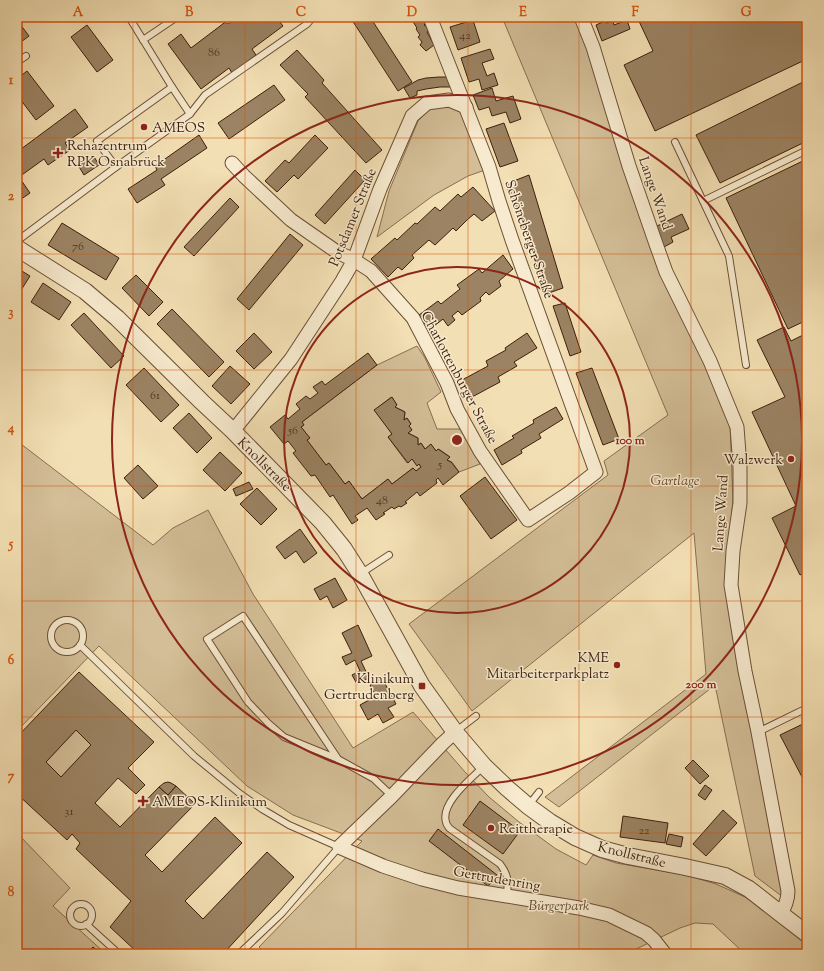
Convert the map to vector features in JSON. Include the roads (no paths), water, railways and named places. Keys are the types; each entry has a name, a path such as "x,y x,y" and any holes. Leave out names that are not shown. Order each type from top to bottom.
{"street":[{"name":"Schöneberger Straße","path":"430,17 488,167 512,240 596,472"},
{"name":"Lange Wand","path":"581,17 593,47 629,166 666,272 710,361 736,427 740,467 740,503 733,551 731,585 745,671 788,891 787,904 780,914"},
{"name":"Potsdamer Straße","path":"233,431 291,359 354,260 380,189 412,116 427,103 449,100 466,107"},
{"name":"Charlottenburger Straße","path":"232,163 291,220 336,252 354,260 371,271 413,318 447,383 457,409 480,451 528,520 569,493 596,472"},
{"name":"Knollstraße","path":"17,248 84,291 117,318 233,431 323,522 344,549 360,574 422,686 455,732 484,766 507,788 550,822 575,837 602,849 628,856 725,876 749,889 807,934"},
{"path":"339,847 455,732"},
{"name":"Gertrudenring","path":"339,847 383,866 422,879 458,888 579,908 609,915 646,933 654,940 665,954"}],"lane":[{"path":"129,17 190,114"},
{"path":"143,40 177,17"},
{"path":"17,241 190,114 205,96 307,24 313,17"},
{"path":"17,62 26,56"},
{"path":"116,167 97,141 172,87"},
{"path":"675,142 729,256 746,365"},
{"path":"703,201 807,150"},
{"path":"360,574 389,555"},
{"path":"338,759 243,616 207,639 248,702 284,737 338,759 374,779 392,796"},
{"path":"66,620 76,622 80,626 83,635 80,645 73,650 63,651 55,646 51,636 57,623 66,620"},
{"path":"80,645 194,756 239,793 289,825 339,847 282,912 239,954"},
{"path":"758,732 807,708"},
{"path":"455,732 476,716"},
{"path":"484,766 456,792 449,804 446,814 446,822 449,828 500,864 508,877 507,896"},
{"path":"528,806 539,792"},
{"path":"86,924 119,954"}],"place":[{"name":"AMEOS","path":"144,127"},
{"name":"Rehazentrum RPK Osnabrück","path":"58,153"},
{"name":"Walzwerk","path":"791,459"},
{"name":"KME Mitarbeiterparkplatz","path":"617,665"},
{"name":"Klinikum Gertrudenberg","path":"422,686"},
{"name":"AMEOS-Klinikum","path":"143,801"},
{"name":"Reittherapie","path":"491,828"}],"park label":[{"name":"Gartlage","path":"675,480"},
{"name":"Bürgerpark","path":"559,905"}]}
